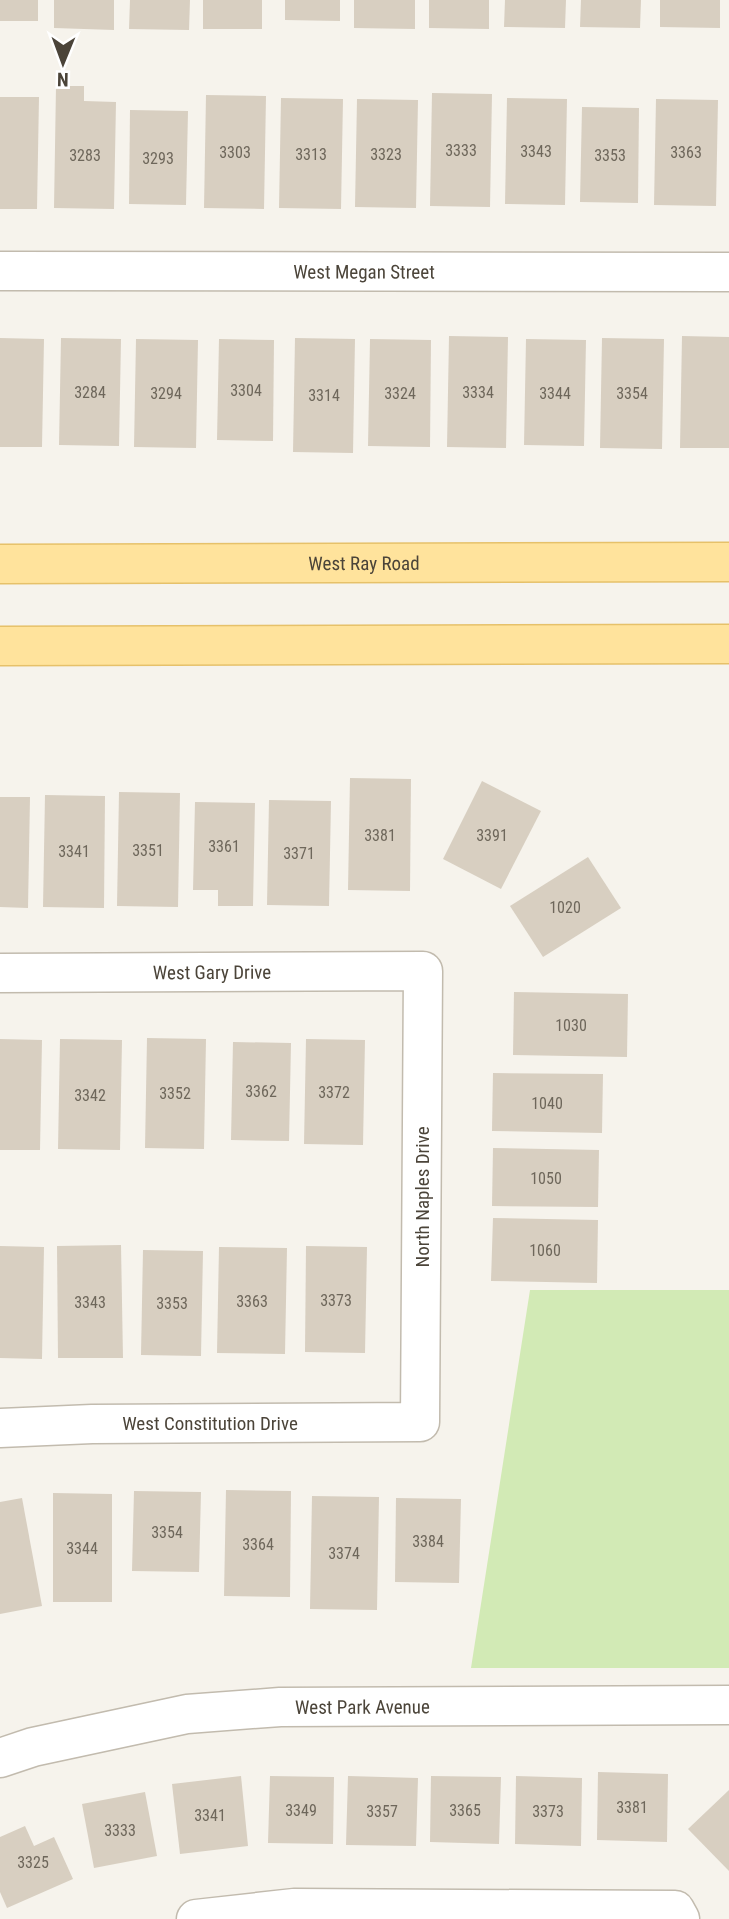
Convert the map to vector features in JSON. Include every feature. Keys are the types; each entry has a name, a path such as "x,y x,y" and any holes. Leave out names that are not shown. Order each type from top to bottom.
{"main road":[{"name":"West Ray Road","path":"0,564 729,562"},
{"path":"0,646 729,644"}],"street":[{"name":"West Megan Street","path":"0,271 729,272"},
{"name":"West Gary Drive","path":"0,973 423,971"},
{"name":"North Naples Drive","path":"420,1422 423,971"},
{"name":"West Constitution Drive","path":"0,1428 92,1424 420,1422"},
{"name":"West Park Avenue","path":"0,1758 46,1744 187,1714 280,1707 729,1705"},
{"path":"196,1919 294,1908 677,1915"}],"green space":[{"path":"530,1290 729,1290 729,1668 471,1668"}],"building":[{"path":"0,0 38,0 38,21 0,21"},
{"path":"54,0 114,0 114,30 54,28"},
{"path":"130,0 190,0 189,30 129,29"},
{"path":"203,0 262,0 262,29 203,29"},
{"path":"285,0 340,0 340,21 285,20"},
{"path":"354,0 415,0 415,29 354,28"},
{"path":"429,0 489,0 489,29 429,28"},
{"path":"505,0 566,0 565,28 504,27"},
{"path":"581,0 641,0 640,28 580,27"},
{"path":"660,0 720,0 720,28 660,27"},
{"path":"56,86 84,86 84,101 116,102 114,209 54,208"},
{"path":"432,93 492,94 490,207 430,206"},
{"path":"206,95 266,96 264,209 204,208"},
{"path":"0,97 39,97 37,209 0,209"},
{"path":"281,98 343,99 341,209 279,208"},
{"path":"507,98 567,99 565,205 505,204"},
{"path":"357,99 418,100 416,208 355,207"},
{"path":"656,99 718,100 716,206 654,205"},
{"path":"582,107 639,108 638,203 580,202"},
{"path":"130,110 188,111 186,205 129,204"},
{"path":"449,336 508,337 506,448 447,447"},
{"path":"682,336 729,337 729,448 680,448"},
{"path":"0,338 44,339 42,447 0,447"},
{"path":"61,338 121,339 119,446 59,445"},
{"path":"295,338 355,339 353,453 293,452"},
{"path":"602,338 664,339 662,449 600,448"},
{"path":"136,339 198,340 196,448 134,447"},
{"path":"219,339 274,340 273,441 217,440"},
{"path":"370,339 431,340 430,447 368,446"},
{"path":"526,339 586,340 584,446 524,445"},
{"path":"350,778 411,779 410,891 348,890"},
{"path":"482,781 541,811 501,889 443,859"},
{"path":"119,792 180,793 178,907 117,906"},
{"path":"45,795 105,796 104,908 43,907"},
{"path":"0,797 30,797 28,908 0,907"},
{"path":"269,800 331,801 329,906 267,905"},
{"path":"195,802 255,803 253,906 218,906 218,890 193,890"},
{"path":"588,857 621,908 543,957 510,906"},
{"path":"514,992 628,994 627,1057 513,1055"},
{"path":"147,1038 206,1039 204,1149 145,1148"},
{"path":"0,1039 42,1040 40,1150 0,1150"},
{"path":"60,1039 122,1040 120,1150 58,1149"},
{"path":"306,1039 365,1040 363,1145 304,1144"},
{"path":"233,1042 291,1043 289,1141 231,1140"},
{"path":"493,1073 603,1074 602,1133 492,1131"},
{"path":"493,1148 599,1150 598,1207 492,1206"},
{"path":"493,1218 598,1220 597,1283 491,1281"},
{"path":"121,1245 123,1358 58,1358 57,1246"},
{"path":"0,1246 44,1247 42,1359 0,1358"},
{"path":"306,1246 367,1247 365,1353 305,1352"},
{"path":"219,1247 287,1248 285,1354 217,1353"},
{"path":"143,1250 203,1251 201,1356 141,1355"},
{"path":"226,1490 291,1491 290,1597 224,1596"},
{"path":"134,1491 201,1492 199,1572 132,1571"},
{"path":"53,1493 112,1494 112,1602 53,1602"},
{"path":"312,1496 379,1497 377,1610 310,1609"},
{"path":"22,1498 42,1606 0,1614 0,1502"},
{"path":"396,1498 461,1499 459,1583 395,1582"},
{"path":"598,1772 668,1774 667,1842 597,1840"},
{"path":"241,1776 248,1846 180,1854 172,1784"},
{"path":"270,1776 334,1777 333,1844 268,1843"},
{"path":"348,1776 418,1778 416,1846 346,1845"},
{"path":"431,1776 501,1777 499,1844 430,1842"},
{"path":"516,1776 582,1778 581,1846 515,1844"},
{"path":"729,1790 729,1871 688,1829"},
{"path":"145,1792 157,1856 94,1868 82,1804"},
{"path":"25,1826 34,1846 54,1837 73,1879 7,1908 0,1892 0,1837"}]}
